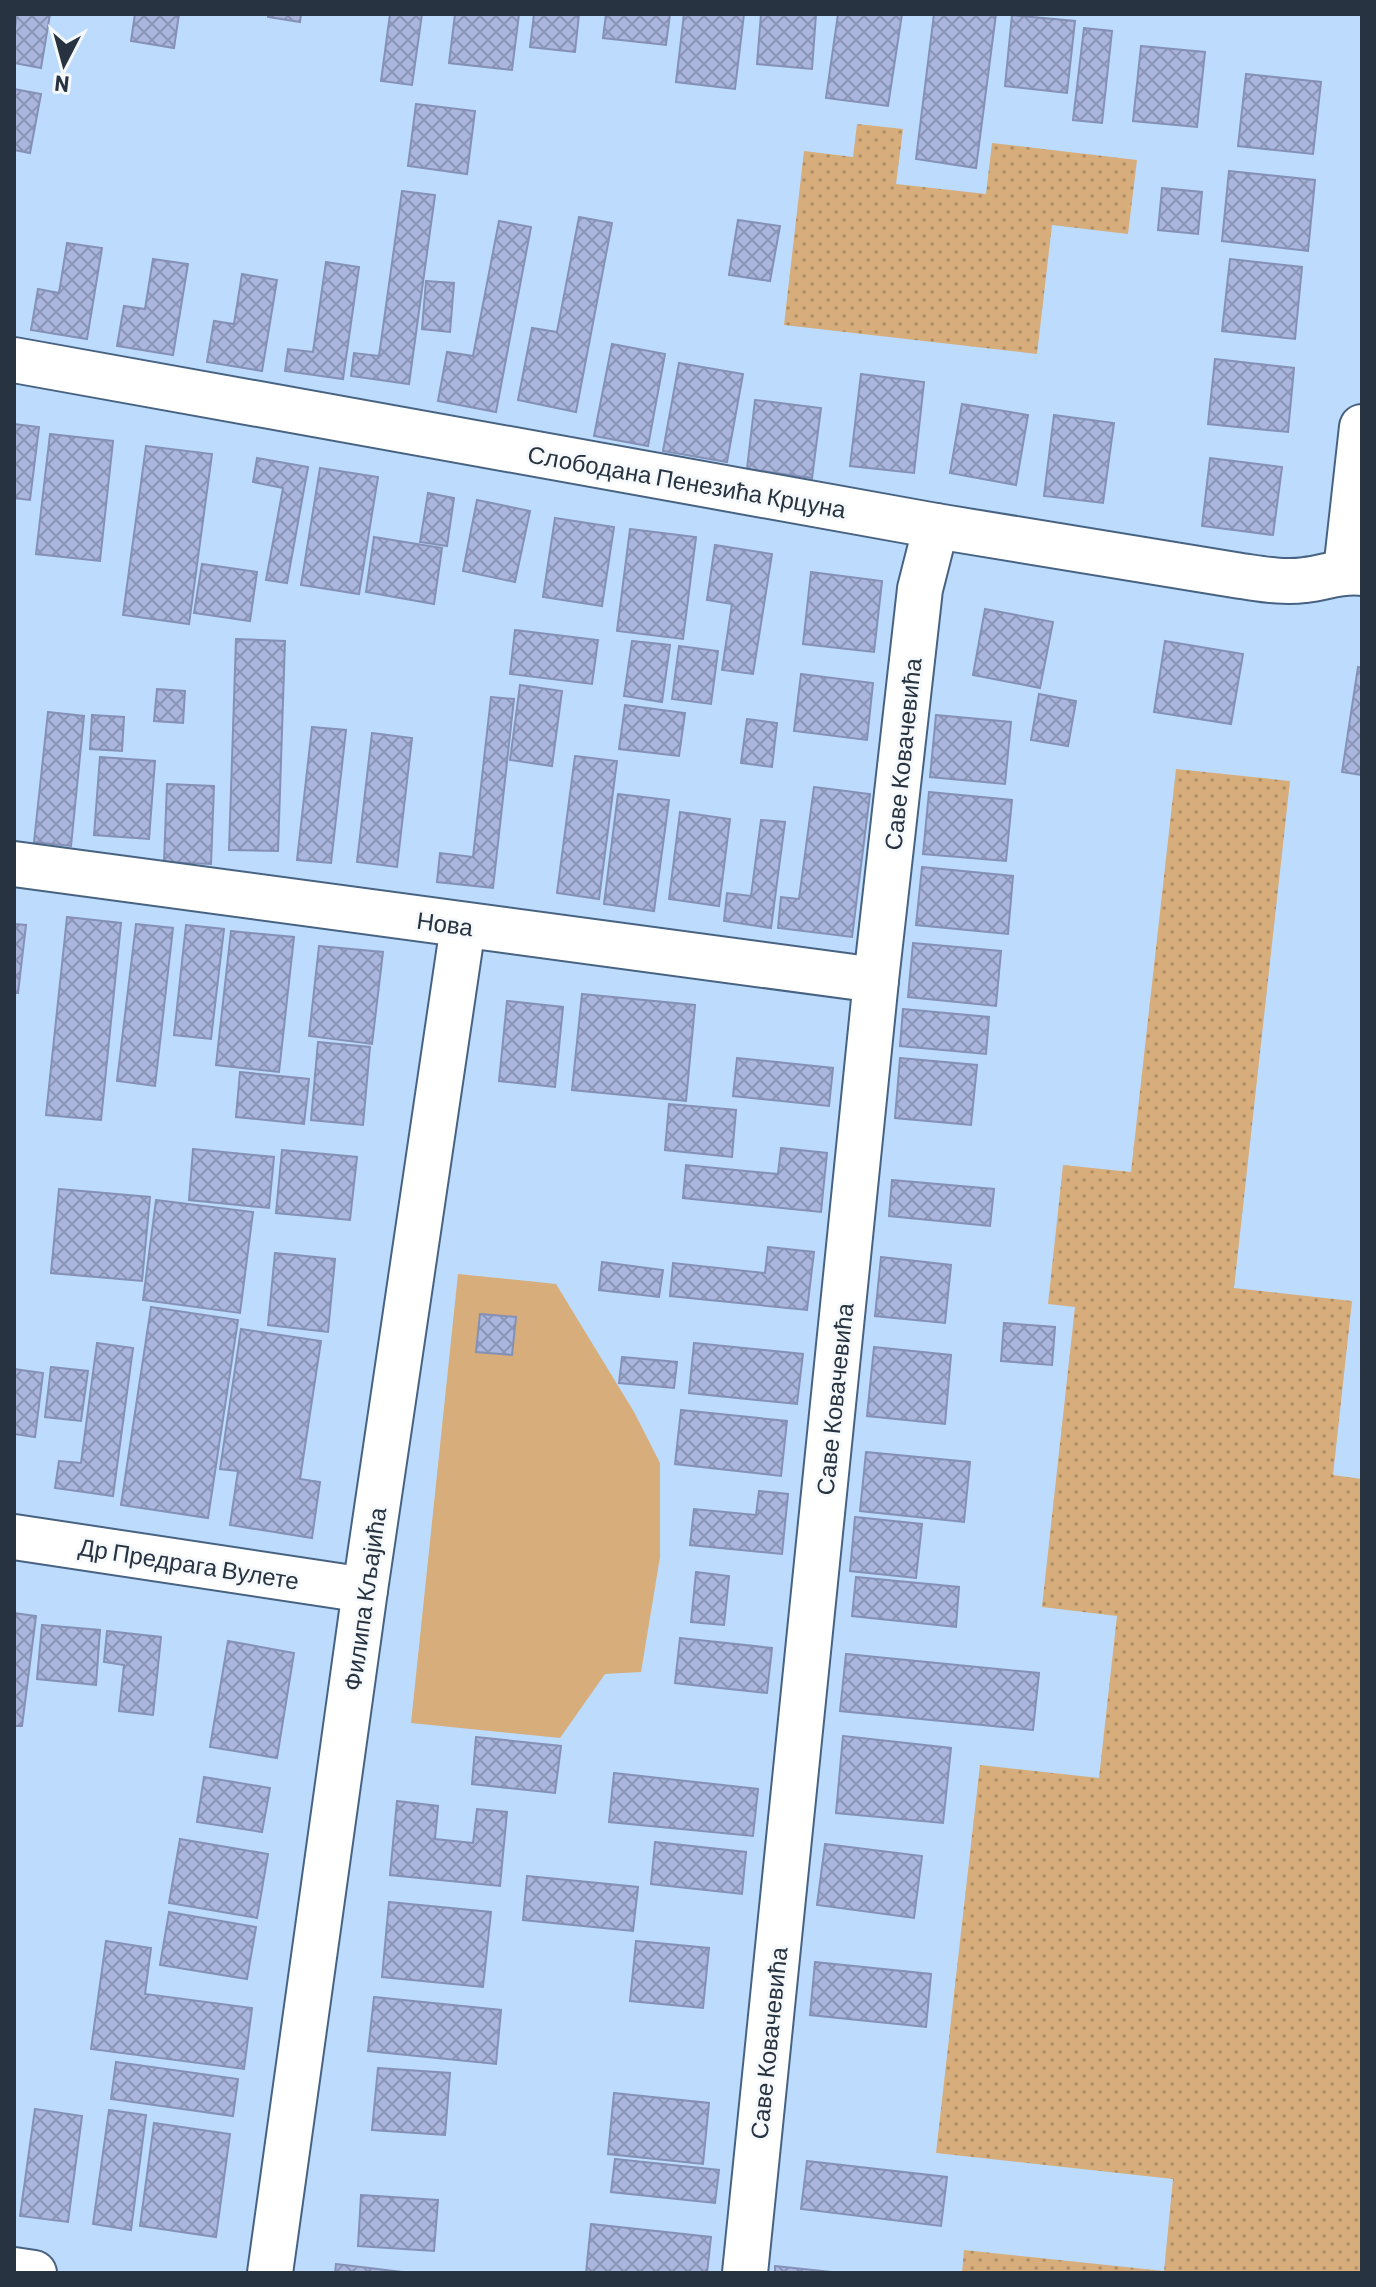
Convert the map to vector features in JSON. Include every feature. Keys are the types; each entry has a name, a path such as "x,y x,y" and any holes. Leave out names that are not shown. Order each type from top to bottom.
{"street":[{"name":"Слободана Пенезића Крцуна","path":"14,360 936,526 1282,582 1354,572"},
{"path":"1354,572 1362,427"},
{"name":"Саве Ковачевића","path":"745,2273 876,980 919,602 936,526"},
{"name":"Нова","path":"14,864 876,980"},
{"name":"Филипа Кљајића","path":"270,2273 365,1590 463,926"},
{"name":"Др Предрага Вулете","path":"14,1537 365,1590"},
{"path":"14,2270 34,2273"}],"shaded area":[{"path":"857,124 903,129 896,184 986,194 992,143 1137,160 1128,234 1052,225 1037,354 784,325 804,151 853,157"},
{"path":"1176,769 1290,781 1234,1288 1352,1301 1333,1475 1362,1479 1362,2273 962,2273 964,2250 1164,2271 1173,2179 936,2153 980,1765 1099,1778 1117,1616 1042,1607 1075,1307 1048,1304 1063,1165 1131,1172"},
{"path":"458,1274 556,1284 634,1412 660,1463 660,1557 641,1672 605,1674 560,1738 411,1723"}],"building":[{"path":"17,14 50,14 41,68 14,63"},
{"path":"135,14 179,14 174,48 131,41"},
{"path":"268,14 301,14 300,22 268,17"},
{"path":"390,14 422,14 412,85 381,81"},
{"path":"455,14 519,14 512,70 449,63"},
{"path":"534,14 579,14 575,52 530,47"},
{"path":"606,14 670,14 666,45 603,38"},
{"path":"684,14 744,14 735,89 676,82"},
{"path":"761,14 816,14 812,69 757,64"},
{"path":"838,14 902,14 888,106 826,98"},
{"path":"934,14 996,14 976,168 916,159"},
{"path":"1012,15 1075,21 1067,93 1005,86"},
{"path":"1084,28 1112,31 1102,123 1073,120"},
{"path":"1141,46 1205,52 1197,127 1133,121"},
{"path":"1246,74 1321,82 1313,154 1238,146"},
{"path":"14,89 41,94 30,153 14,150"},
{"path":"416,104 475,111 467,174 408,166"},
{"path":"1229,171 1315,180 1308,251 1222,241"},
{"path":"1162,188 1202,192 1198,234 1158,230"},
{"path":"402,191 435,195 409,384 351,376 354,353 379,356"},
{"path":"579,217 612,223 576,412 518,400 532,328 557,332"},
{"path":"738,220 780,226 770,281 729,275"},
{"path":"499,221 531,227 496,412 438,401 447,352 473,356"},
{"path":"67,243 102,248 87,339 31,330 38,289 59,293"},
{"path":"153,259 188,264 173,355 117,346 124,306 145,309"},
{"path":"1230,259 1302,267 1295,339 1222,331"},
{"path":"326,262 359,267 343,379 285,371 288,349 313,352"},
{"path":"242,274 277,280 262,371 207,362 214,321 234,324"},
{"path":"426,281 454,283 450,332 422,329"},
{"path":"612,344 665,354 648,446 594,436"},
{"path":"1215,359 1294,368 1288,432 1208,424"},
{"path":"679,363 743,374 727,462 663,451"},
{"path":"861,374 924,382 914,473 850,466"},
{"path":"755,400 821,408 812,478 747,469"},
{"path":"962,404 1028,415 1016,485 950,473"},
{"path":"1054,415 1114,423 1103,503 1044,496"},
{"path":"14,424 39,427 30,500 14,498"},
{"path":"50,434 113,441 100,561 36,554"},
{"path":"146,446 212,454 189,624 123,615"},
{"path":"257,458 308,467 287,583 266,580 283,488 253,482"},
{"path":"1210,458 1282,467 1273,535 1202,526"},
{"path":"320,468 378,477 359,594 301,585"},
{"path":"428,493 454,498 447,546 420,542"},
{"path":"477,500 530,511 515,582 463,571"},
{"path":"555,518 614,527 602,606 543,597"},
{"path":"630,529 696,537 683,639 617,631"},
{"path":"374,537 442,548 434,604 366,592"},
{"path":"715,545 772,554 753,674 722,670 732,604 707,600"},
{"path":"202,564 257,572 250,621 194,613"},
{"path":"811,572 882,581 874,652 803,644"},
{"path":"985,609 1053,622 1040,688 973,675"},
{"path":"515,630 598,640 592,684 510,674"},
{"path":"236,639 285,641 278,851 229,850"},
{"path":"632,641 670,645 662,702 624,696"},
{"path":"1165,641 1243,654 1231,724 1154,712"},
{"path":"679,646 718,651 711,704 672,699"},
{"path":"1358,667 1362,668 1362,775 1342,772"},
{"path":"801,674 873,683 867,740 794,731"},
{"path":"520,685 562,691 552,766 510,760"},
{"path":"157,689 185,691 183,723 154,721"},
{"path":"1039,694 1076,701 1068,746 1031,740"},
{"path":"491,697 514,699 493,888 437,882 440,853 473,857"},
{"path":"625,705 685,713 679,756 619,749"},
{"path":"48,712 84,716 71,846 34,842"},
{"path":"92,715 124,717 122,751 90,749"},
{"path":"936,715 1011,722 1005,784 930,777"},
{"path":"747,719 777,723 772,767 741,763"},
{"path":"312,727 346,730 331,863 297,860"},
{"path":"372,733 412,738 397,867 357,862"},
{"path":"575,756 617,761 599,899 557,893"},
{"path":"100,757 155,761 149,839 94,835"},
{"path":"167,784 214,786 211,864 164,862"},
{"path":"814,787 870,794 852,937 778,928 781,897 799,899"},
{"path":"929,792 1012,800 1006,861 923,854"},
{"path":"618,794 669,800 654,911 604,904"},
{"path":"680,812 730,819 719,906 669,899"},
{"path":"761,820 785,822 771,928 724,921 727,893 751,896"},
{"path":"922,867 1013,876 1008,934 916,925"},
{"path":"67,917 121,923 101,1120 46,1115"},
{"path":"14,924 26,925 18,993 14,993"},
{"path":"136,924 173,928 155,1086 117,1081"},
{"path":"186,925 224,929 211,1039 174,1035"},
{"path":"231,931 294,937 279,1072 216,1065"},
{"path":"913,943 1001,951 996,1006 908,997"},
{"path":"319,946 383,952 372,1044 309,1036"},
{"path":"582,994 695,1005 686,1101 572,1090"},
{"path":"507,1001 563,1007 555,1087 499,1081"},
{"path":"903,1009 989,1017 986,1054 900,1046"},
{"path":"318,1042 370,1047 363,1125 311,1120"},
{"path":"737,1058 833,1068 829,1106 733,1096"},
{"path":"900,1058 977,1065 971,1125 895,1118"},
{"path":"240,1072 309,1079 304,1124 236,1117"},
{"path":"669,1104 736,1110 732,1157 665,1150"},
{"path":"781,1148 827,1153 821,1212 683,1198 686,1165 778,1174"},
{"path":"193,1149 274,1157 269,1208 189,1200"},
{"path":"282,1150 357,1157 350,1220 276,1213"},
{"path":"892,1180 994,1189 990,1226 889,1216"},
{"path":"59,1189 150,1197 142,1281 51,1273"},
{"path":"156,1200 253,1212 240,1313 143,1300"},
{"path":"768,1247 814,1252 807,1310 670,1296 673,1263 765,1273"},
{"path":"275,1253 335,1259 328,1332 268,1325"},
{"path":"881,1257 951,1265 945,1323 875,1316"},
{"path":"602,1262 663,1270 659,1297 599,1290"},
{"path":"151,1307 238,1320 208,1518 121,1505"},
{"path":"480,1314 516,1317 512,1355 476,1352"},
{"path":"1004,1323 1055,1327 1052,1365 1001,1361"},
{"path":"241,1329 321,1341 300,1479 320,1482 312,1538 230,1525 238,1471 220,1469"},
{"path":"97,1343 133,1348 113,1496 55,1488 59,1461 81,1463"},
{"path":"694,1343 803,1354 797,1404 689,1393"},
{"path":"874,1347 951,1355 945,1424 867,1416"},
{"path":"622,1357 677,1362 674,1388 619,1383"},
{"path":"51,1367 88,1371 81,1421 45,1417"},
{"path":"14,1369 43,1373 35,1437 14,1434"},
{"path":"681,1410 787,1421 781,1476 675,1464"},
{"path":"866,1452 970,1462 964,1522 860,1511"},
{"path":"759,1491 788,1494 782,1554 690,1545 694,1509 756,1515"},
{"path":"855,1517 922,1524 916,1578 850,1571"},
{"path":"696,1572 729,1576 724,1625 691,1622"},
{"path":"856,1577 959,1587 956,1627 852,1616"},
{"path":"14,1613 36,1616 22,1726 14,1726"},
{"path":"42,1625 100,1630 96,1685 37,1679"},
{"path":"107,1631 161,1637 153,1715 119,1711 124,1665 104,1662"},
{"path":"680,1638 772,1648 767,1693 675,1683"},
{"path":"228,1641 294,1653 277,1758 210,1747"},
{"path":"846,1654 1039,1673 1033,1730 840,1711"},
{"path":"843,1736 951,1748 943,1823 836,1813"},
{"path":"476,1737 561,1746 555,1793 472,1784"},
{"path":"614,1773 758,1789 753,1836 609,1822"},
{"path":"204,1777 270,1788 262,1832 197,1822"},
{"path":"397,1801 438,1806 435,1839 473,1843 477,1809 507,1812 500,1886 390,1875"},
{"path":"180,1839 268,1854 257,1918 169,1903"},
{"path":"655,1842 746,1852 742,1894 651,1884"},
{"path":"825,1844 922,1856 914,1918 817,1905"},
{"path":"527,1876 638,1887 633,1931 523,1920"},
{"path":"389,1902 491,1912 483,1987 382,1977"},
{"path":"169,1912 256,1927 247,1979 160,1965"},
{"path":"106,1941 151,1948 145,1994 252,2008 244,2069 91,2049"},
{"path":"636,1941 709,1948 703,2008 630,2001"},
{"path":"815,1962 931,1974 926,2027 810,2015"},
{"path":"374,1997 501,2010 496,2064 368,2051"},
{"path":"116,2062 238,2079 233,2116 111,2099"},
{"path":"378,2068 450,2073 445,2135 372,2130"},
{"path":"614,2093 709,2103 703,2164 608,2154"},
{"path":"35,2109 82,2116 68,2222 20,2216"},
{"path":"109,2110 146,2115 131,2230 93,2224"},
{"path":"154,2123 230,2134 216,2237 140,2226"},
{"path":"615,2159 719,2170 715,2203 611,2192"},
{"path":"807,2161 947,2177 941,2226 801,2209"},
{"path":"361,2195 438,2200 434,2251 358,2246"},
{"path":"591,2224 711,2237 707,2273 586,2273"},
{"path":"336,2264 411,2273 335,2273"},
{"path":"775,2266 841,2273 775,2273"}]}
